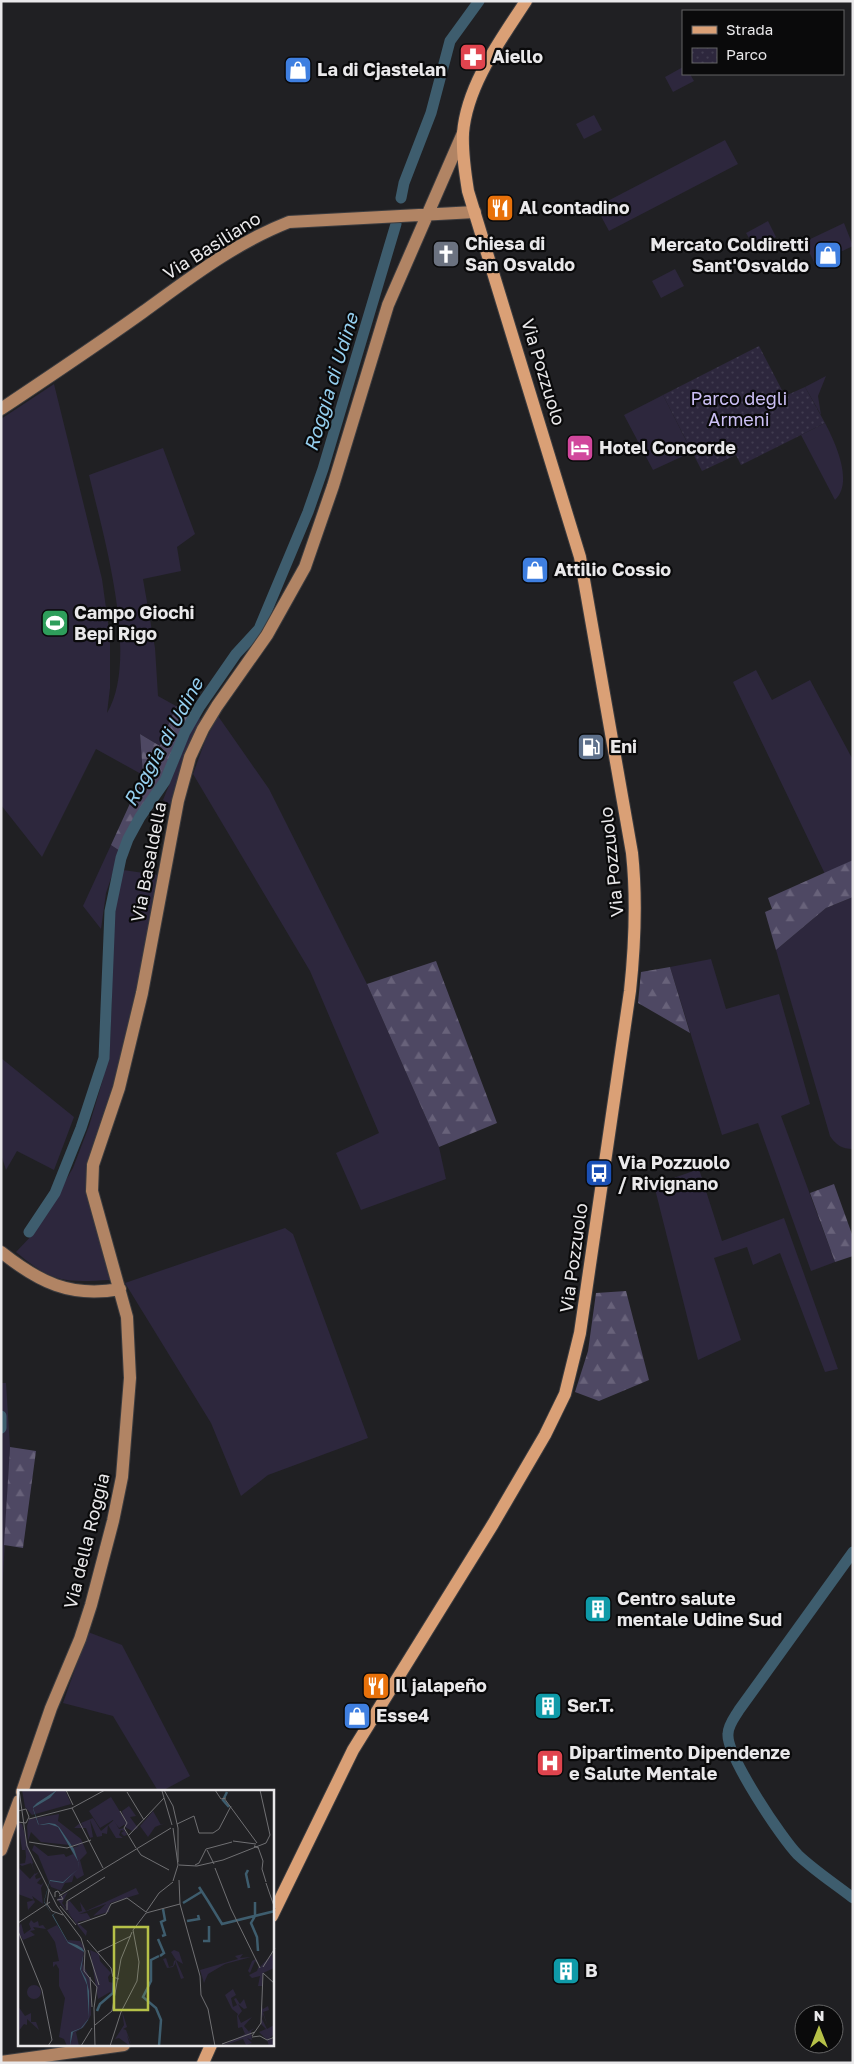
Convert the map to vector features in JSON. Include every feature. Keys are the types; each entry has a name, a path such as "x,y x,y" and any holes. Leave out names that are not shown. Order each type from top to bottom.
{"main road":[{"name":"Via Pozzuolo","path":"274,1912 353,1750 545,1434 565,1394 582,1324 630,991 636,910 632,853 580,557 468,191 464,168 463,133 470,106 483,71 526,1"},
{"path":"203,2063 211,2046"}],"street":[{"name":"Via Pozzuolo","path":"427,214 463,133"},
{"name":"Via Basiliano","path":"1,409 95,346 193,276 263,232 289,222 475,212"},
{"name":"Via Basaldella","path":"120,1289 92,1191 91,1173 119,1088 140,1003 178,801 190,757 216,706 267,635 305,568 333,486 388,306 427,214"},
{"path":"1,1252 45,1282 68,1290 120,1289"},
{"name":"Via della Roggia","path":"23,1790 51,1708 80,1639 114,1520 122,1476 130,1378 127,1317 120,1289"},
{"path":"1,1850 18,1804"},
{"path":"1,2062 117,2046"}],"green space":[{"path":"682,68 682,75 691,75 694,81 673,92 665,77"},
{"path":"594,115 602,130 584,139 576,124"},
{"path":"725,140 738,164 609,231 596,207"},
{"path":"768,221 776,237 755,248 746,233"},
{"path":"844,223 853,246 815,264 804,242"},
{"path":"675,269 684,286 661,298 652,281"},
{"name":"Parco degli Armeni","path":"759,346 785,396 805,387 825,423 741,465 736,455 702,471 663,395"},
{"path":"826,376 818,396 821,415 805,387"},
{"name":"Campo Giochi Bepi Rigo","path":"54,384 102,579 110,637 110,688 107,713 116,690 120,661 119,630 110,562 89,475 163,448 195,534 177,547 181,571 143,579 155,648 158,696 176,706 160,746 140,734 143,775 96,749 42,857 1,805 1,419"},
{"path":"663,395 692,452 653,470 624,415"},
{"path":"825,423 838,451 843,473 843,483 835,500 801,435"},
{"path":"756,670 772,700 810,680 853,760 853,860 825,874 733,682"},
{"path":"176,706 192,714 182,729 161,781 148,797 120,851 111,845 143,775 140,734 160,746"},
{"path":"197,716 201,719 193,737 171,805 163,800"},
{"path":"218,716 269,789 367,984 439,1147 446,1179 361,1210 336,1153 379,1133 310,971 193,774 205,741"},
{"path":"111,845 120,851 106,893 101,929 83,906"},
{"path":"853,860 853,897 826,908 776,950 765,912 772,909 768,898"},
{"path":"123,870 158,875 135,1003 119,1069 92,1151 111,1280 82,1281 60,1279 40,1270 16,1252 35,1232 73,1168 89,1126 103,1079 110,1044 112,993 111,935"},
{"path":"853,897 853,1149 840,1146 830,1136 776,950 826,908"},
{"path":"711,959 726,1009 779,994 810,1104 781,1116 835,1262 811,1271 758,1123 722,1135 670,967"},
{"path":"436,961 497,1123 439,1147 367,984"},
{"path":"670,967 690,1033 638,1003 641,972"},
{"path":"1,1058 74,1117 54,1170 17,1151 6,1170 1,1154"},
{"path":"699,1169 722,1241 784,1218 838,1369 825,1372 780,1253 753,1265 747,1247 714,1258 741,1340 698,1360 654,1185"},
{"path":"834,1184 853,1237 853,1256 835,1262 810,1193"},
{"path":"285,1228 293,1234 368,1438 268,1475 241,1496 211,1423 125,1283"},
{"path":"626,1291 649,1380 599,1401 575,1392 588,1351 596,1293"},
{"path":"1,1383 6,1383 10,1447 1,1613"},
{"path":"10,1447 36,1451 23,1548 4,1545"},
{"path":"88,1632 122,1645 190,1776 164,1790 157,1790 113,1716 63,1703"}],"waterway":[{"name":"Roggia di Udine","path":"401,198 404,183 431,113 450,41 479,1"},
{"name":"Roggia di Udine","path":"29,1232 55,1193 81,1128 104,1058 110,911 121,858 128,839 140,817 165,781 185,732 200,706 236,654 259,629 308,512 323,469 396,224"},
{"name":"Roggia di Udine","path":"1,1416 1,1428"},
{"path":"853,1552 739,1710 728,1731 730,1745 745,1777 790,1846 811,1866 853,1898"}],"place":[{"name":"Aiello","path":"473,57"},
{"name":"La di Cjastelan","path":"298,70"},
{"name":"Al contadino","path":"500,208"},
{"name":"Chiesa di San Osvaldo","path":"446,254"},
{"name":"Mercato Coldiretti Sant'Osvaldo","path":"828,255"},
{"name":"Hotel Concorde","path":"580,448"},
{"name":"Attilio Cossio","path":"535,570"},
{"name":"Campo Giochi Bepi Rigo","path":"55,623"},
{"name":"Eni","path":"591,747"},
{"name":"Via Pozzuolo / Rivignano","path":"599,1173"},
{"name":"Centro salute mentale Udine Sud","path":"598,1609"},
{"name":"Il jalapeño","path":"376,1686"},
{"name":"Ser.T.","path":"548,1706"},
{"name":"Esse4","path":"357,1716"},
{"name":"Dipartimento Dipendenze e Salute Mentale","path":"550,1763"},
{"name":"B","path":"566,1971"}]}
